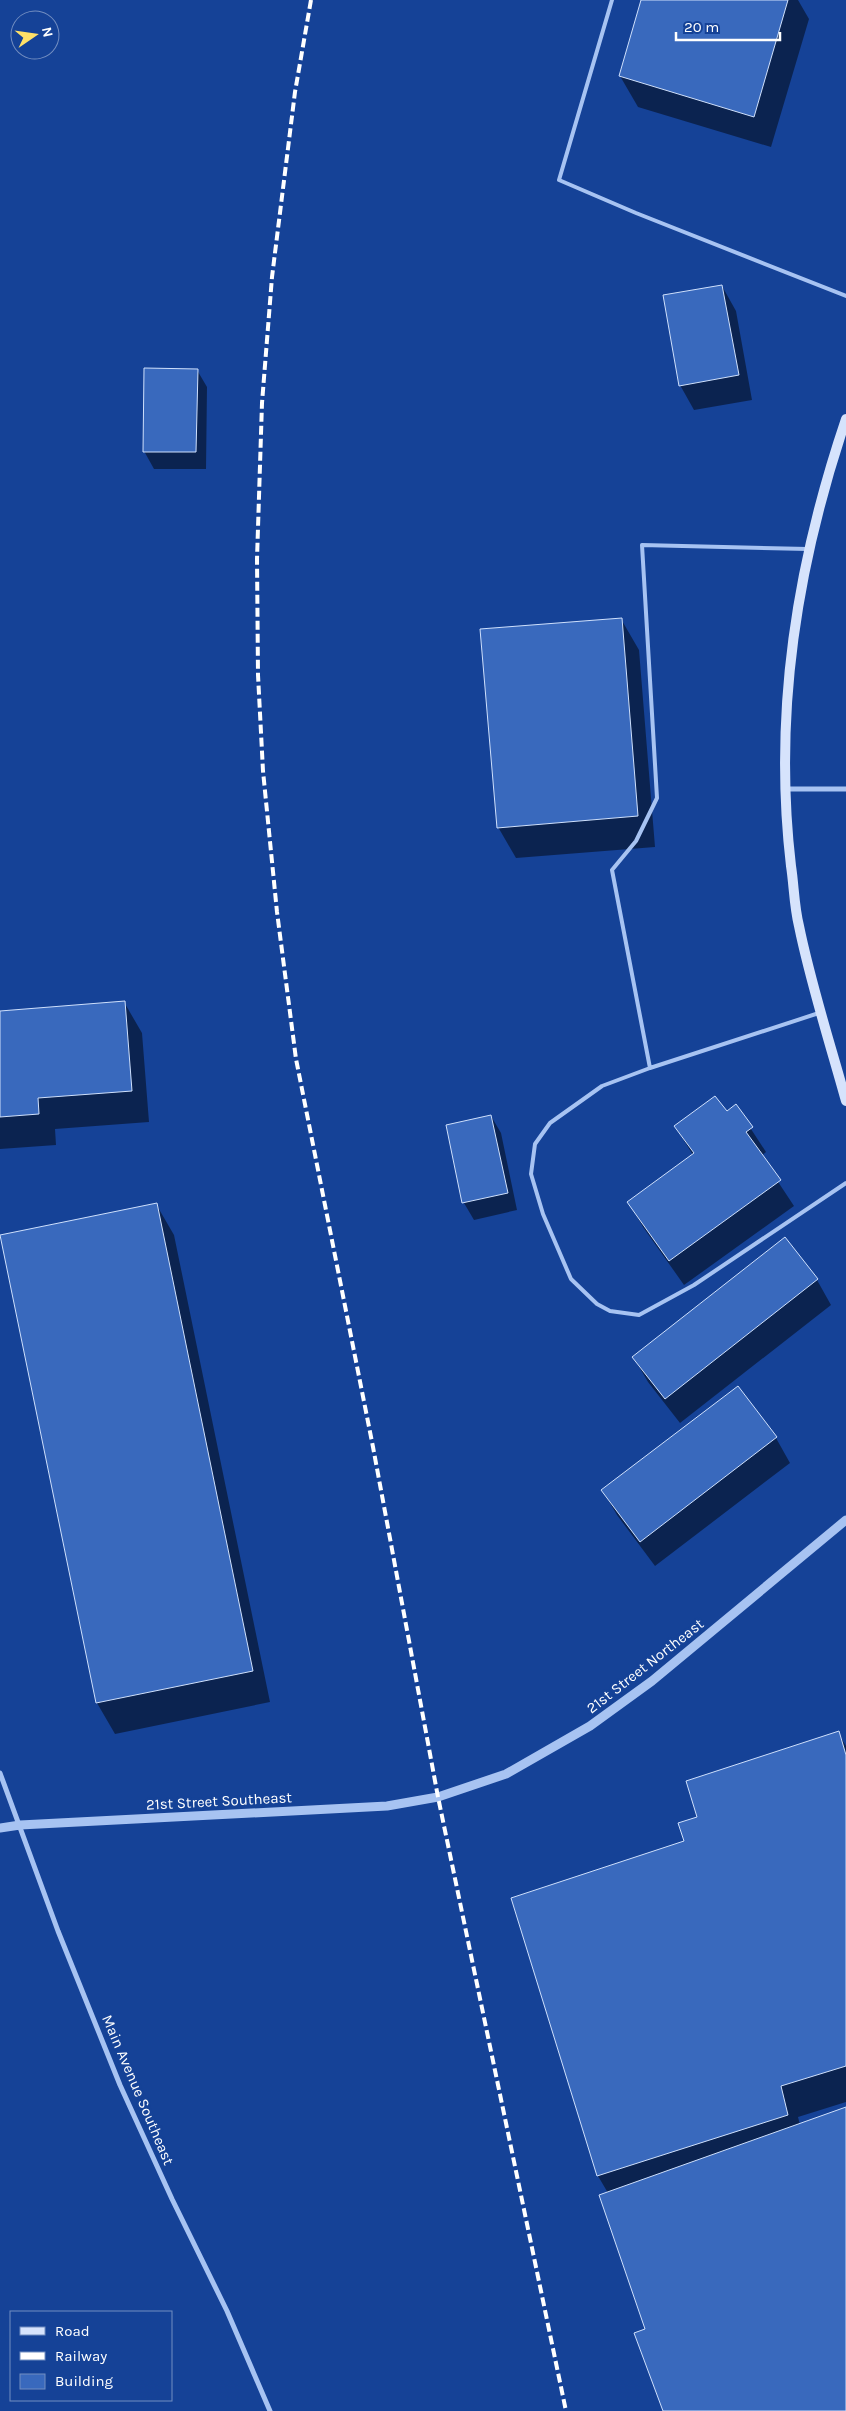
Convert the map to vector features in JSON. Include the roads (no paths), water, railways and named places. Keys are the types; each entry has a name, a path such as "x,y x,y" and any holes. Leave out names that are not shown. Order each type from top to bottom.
{"main road":[{"path":"846,418 830,464 808,550 792,635 786,711 785,789 798,925 846,1101"}],"street":[{"path":"785,789 846,789"},
{"name":"21st Street Northeast","path":"438,1797 506,1774 590,1726 652,1682 846,1520"},
{"name":"Main Avenue Southeast","path":"0,1773 58,1931 120,2085 172,2199 227,2311 270,2411"},
{"name":"21st Street Southeast","path":"0,1828 20,1824 387,1806 438,1797"}],"lane":[{"path":"612,0 559,180 636,213 846,296"},
{"path":"650,1068 612,870 636,841 658,798 642,545 808,550"},
{"path":"822,1012 650,1068 602,1086 571,1106 550,1123 535,1144 531,1174 543,1214 571,1279 597,1304 610,1311 639,1315 694,1285 846,1183"}],"railway":[{"path":"311,0 295,92 272,277 262,403 257,559 258,675 263,771 277,912 296,1059 373,1447 438,1797 566,2411"}]}
